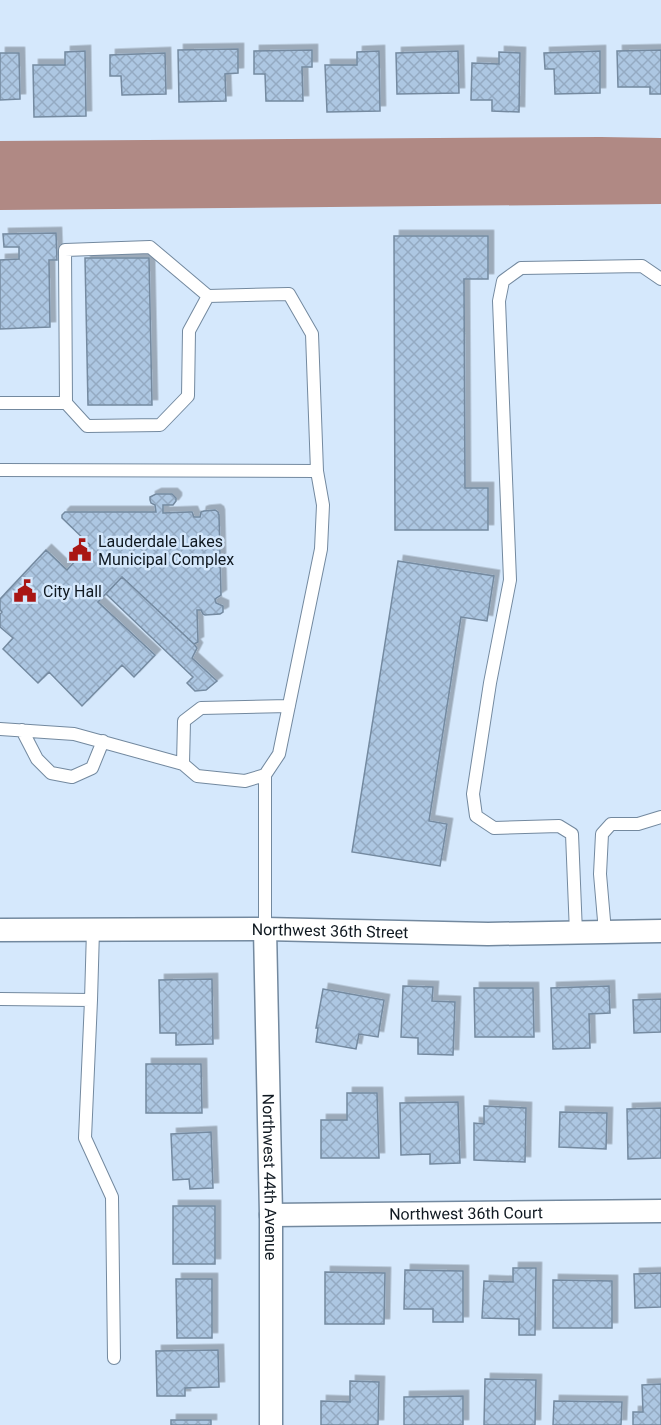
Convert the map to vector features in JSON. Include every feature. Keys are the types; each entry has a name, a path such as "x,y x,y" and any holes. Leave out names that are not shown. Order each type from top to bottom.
{"street":[{"name":"Northwest 36th Street","path":"0,930 265,929 488,934 661,931"},
{"name":"Northwest 44th Avenue","path":"265,929 271,1215 271,1425"},
{"name":"Northwest 36th Court","path":"271,1215 661,1211"}],"lane":[{"path":"208,296 189,331 188,396 160,425 87,426 66,403 65,250 150,248 208,296 289,294 312,334 317,471 323,506 321,549 279,754 265,775 265,929"},
{"path":"576,933 572,834 559,826 494,828 476,816 473,794 490,683 510,580 499,301 503,280 521,268 642,266 661,279"},
{"path":"0,403 66,403"},
{"path":"0,470 317,471"},
{"path":"183,764 184,721 201,708 289,706"},
{"path":"0,729 74,734 183,764 197,776 245,781 265,775"},
{"path":"22,730 37,759 51,773 72,777 92,768 103,741"},
{"path":"605,932 600,874 602,834 611,824 638,824 661,818"},
{"path":"93,930 85,1138 112,1197 114,1358"},
{"path":"0,999 91,999"}],"shaded area":[{"path":"661,138 661,204 0,210 0,141"}],"building":[{"path":"238,49 238,73 225,74 226,101 179,102 178,50"},
{"path":"312,50 312,67 302,67 303,101 266,101 265,74 254,74 254,51"},
{"path":"661,50 661,94 650,94 650,87 618,87 617,51"},
{"path":"85,51 86,116 34,117 33,65 65,65 65,52"},
{"path":"379,51 380,111 327,112 325,65 357,65 357,52"},
{"path":"458,51 459,93 397,94 396,53"},
{"path":"600,51 600,93 555,94 554,69 545,69 544,53"},
{"path":"499,52 520,53 519,112 492,111 492,100 471,100 472,63 499,64"},
{"path":"0,53 19,53 20,99 0,100"},
{"path":"165,53 166,94 122,95 121,76 110,76 110,55"},
{"path":"56,233 57,260 49,260 50,327 0,329 0,260 19,259 19,247 4,247 3,234"},
{"path":"394,236 488,236 488,279 464,279 465,488 488,488 488,530 395,530"},
{"path":"85,258 149,258 152,405 88,405"},
{"path":"156,494 172,494 176,498 173,505 163,505 163,513 192,512 194,517 200,517 201,512 204,511 218,512 221,595 215,599 216,603 223,606 223,612 205,615 201,610 197,610 198,642 194,644 122,577 98,602 155,655 134,677 122,665 82,706 49,672 38,683 3,649 13,638 0,627 2,612 0,599 46,550 67,570 90,545 62,518 65,512 156,512 150,497"},
{"path":"398,561 494,576 487,621 461,617 429,821 447,824 440,866 352,852"},
{"path":"122,577 194,644 197,648 192,658 217,681 206,690 195,691 187,683 193,677 106,594"},
{"path":"212,979 213,1044 176,1045 176,1033 160,1033 159,980"},
{"path":"403,986 433,987 432,1001 455,1002 453,1055 418,1054 418,1038 401,1037"},
{"path":"609,986 610,1013 589,1014 590,1048 553,1049 551,988"},
{"path":"474,988 533,988 534,1037 475,1037"},
{"path":"323,989 384,1000 378,1037 359,1034 356,1049 316,1042 318,1028 316,1028"},
{"path":"661,999 661,1032 634,1033 633,1000"},
{"path":"146,1064 201,1064 202,1113 146,1113"},
{"path":"347,1093 377,1093 379,1158 321,1158 321,1120 347,1120"},
{"path":"458,1102 460,1163 430,1164 430,1154 401,1155 400,1103"},
{"path":"484,1106 526,1108 525,1162 474,1160 474,1123 484,1124"},
{"path":"661,1108 661,1158 628,1159 627,1109"},
{"path":"560,1112 607,1113 606,1149 559,1147"},
{"path":"211,1132 213,1188 190,1189 189,1179 173,1180 171,1134"},
{"path":"173,1206 215,1206 215,1264 173,1264"},
{"path":"513,1268 536,1268 535,1335 519,1335 519,1319 482,1318 484,1281 513,1282"},
{"path":"405,1270 463,1271 463,1322 433,1322 433,1309 404,1309"},
{"path":"325,1272 385,1273 384,1324 325,1324"},
{"path":"661,1273 661,1307 635,1308 634,1274"},
{"path":"176,1279 212,1279 212,1338 177,1338"},
{"path":"553,1280 612,1281 612,1328 553,1328"},
{"path":"218,1350 219,1387 185,1388 185,1396 157,1396 156,1351"},
{"path":"485,1379 536,1380 535,1425 484,1425"},
{"path":"350,1381 379,1382 378,1425 321,1425 321,1401 350,1402"},
{"path":"661,1384 661,1425 633,1425 633,1412 643,1412 642,1385"},
{"path":"463,1396 463,1425 404,1425 404,1397"},
{"path":"554,1401 622,1402 621,1425 553,1425"},
{"path":"171,1420 211,1420 211,1425 171,1425"}],"place":[{"name":"Lauderdale Lakes Municipal Complex","path":"80,550"},
{"name":"City Hall","path":"25,591"}]}
